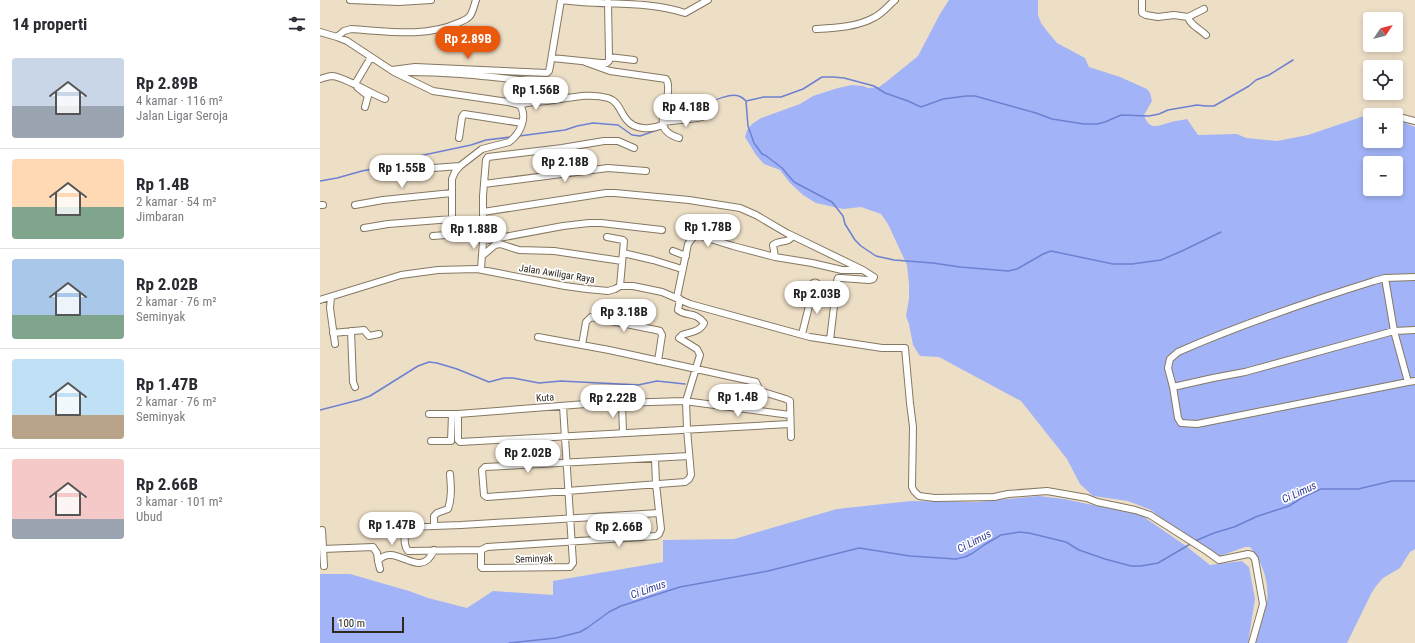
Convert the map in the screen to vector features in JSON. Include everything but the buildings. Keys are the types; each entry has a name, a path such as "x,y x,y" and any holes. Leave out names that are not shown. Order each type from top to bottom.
{"street":[{"path":"350,0 399,2 431,0"},
{"path":"337,37 344,31 351,29 431,32 451,26 468,18 471,15 476,0"},
{"path":"393,71 415,66 547,73 549,71 552,58 561,0 578,2 621,2 670,8 685,14 708,0"},
{"path":"816,29 856,24 875,17 894,0"},
{"path":"1142,0 1142,13 1158,17 1174,15 1188,17 1204,9"},
{"path":"552,58 585,62 606,63 609,61 608,2"},
{"path":"1188,17 1188,20 1201,29 1206,35"},
{"path":"320,32 337,37 393,71 433,91 520,105 580,96 603,97 616,102 626,120 635,126 642,128 649,128 663,123 705,116"},
{"path":"355,84 371,57"},
{"path":"609,57 634,60"},
{"path":"585,62 610,71 666,79 668,82 667,102 663,112 663,123 667,132 672,136 679,138"},
{"path":"393,71 462,73 528,81"},
{"path":"320,79 334,76 355,84 368,92 385,99"},
{"path":"355,84 368,96 365,107"},
{"path":"455,232 452,219 453,176 460,166 482,149 509,142 517,134 522,124 524,113 520,105"},
{"path":"459,138 462,117 464,114 522,124"},
{"path":"1403,118 1415,121"},
{"path":"481,269 484,233 484,184 486,159 489,156 562,148 604,141 618,141 634,148"},
{"path":"406,170 460,166"},
{"path":"484,184 608,168 646,171"},
{"path":"354,205 383,200 452,193"},
{"path":"484,212 606,193 689,200 748,211 789,234 863,270 874,278 869,280 838,278 836,280 830,340"},
{"path":"364,228 388,224 452,219"},
{"path":"483,241 563,226 589,223 662,230"},
{"path":"433,236 446,235 455,232 484,233"},
{"path":"775,257 773,245 790,240 792,238 789,234"},
{"path":"689,456 485,467 482,470 484,495 487,498 685,482 689,479 691,476 686,401 699,358 699,352 697,349 679,338 680,336 698,330 704,323 700,317 696,315 680,312 678,310 682,269 689,241 692,237 696,235 775,257 842,270 863,270"},
{"path":"607,237 624,240 620,286"},
{"path":"482,256 495,245 500,244 519,250 554,251 622,261"},
{"path":"673,251 686,256"},
{"path":"623,253 654,260 682,269"},
{"name":"Jalan Awiligar Raya","path":"320,300 401,275 438,270 481,269 587,289 608,290 615,289 620,286 653,289 696,305 802,334 882,348 905,348 913,427 912,486 916,494 919,496 934,498 994,496 1053,491 1135,510 1150,515 1219,560 1248,554 1252,555 1255,559 1263,602 1252,643"},
{"path":"1385,278 1394,331 1412,382 1197,424 1181,423 1178,418 1174,387 1168,368 1170,359 1178,352 1253,321 1304,303 1385,278 1415,277"},
{"path":"802,334 814,290"},
{"path":"331,297 330,308 335,344"},
{"path":"582,345 586,322 590,317 656,330 662,335 658,361"},
{"path":"333,333 364,330 369,336 380,334"},
{"path":"1174,387 1245,372 1394,331 1415,330"},
{"path":"351,331 353,382 355,387"},
{"path":"538,337 756,382 760,391 786,399 790,402 791,437"},
{"name":"Kuta","path":"430,414 455,414 562,406 686,401 790,415"},
{"path":"622,404 623,433"},
{"path":"562,406 572,542 651,537 659,534 660,529 655,459"},
{"path":"455,414 458,440 460,442 790,424"},
{"path":"431,441 451,441 455,414"},
{"path":"434,526 434,516 437,513 448,509 451,491 450,474"},
{"path":"481,550 408,551 405,546 406,528 659,513"},
{"path":"322,530 324,566"},
{"name":"Seminyak","path":"572,542 573,563 570,566 485,569 481,567 481,550 487,547 572,542"},
{"path":"323,549 373,547 377,553 380,570"},
{"path":"378,561 392,555 397,555 408,561 416,563 425,562 431,557 434,550"}],"shaded area":[{"path":"949,0 1038,0 1038,15 1041,23 1057,43 1085,58 1089,67 1120,77 1147,89 1150,93 1152,101 1144,115 1148,123 1151,125 1158,126 1187,119 1198,135 1237,134 1246,138 1277,141 1308,135 1363,116 1363,148 1403,148 1403,122 1415,127 1415,549 1410,552 1400,568 1383,578 1376,586 1347,643 1256,643 1266,606 1267,583 1259,560 1250,547 1245,547 1220,556 1196,541 1182,535 1151,510 1128,501 1093,496 1080,484 1067,459 1021,401 939,357 920,356 913,345 906,316 909,299 907,265 888,224 881,214 861,207 843,209 816,203 803,195 790,183 780,170 764,164 756,155 745,137 747,130 752,124 761,118 800,104 813,96 852,85 868,88 879,87 918,56"},
{"path":"1039,496 1064,499 1141,515 1186,546 1210,565 1242,561 1249,567 1255,599 1248,643 320,643 320,574 350,574 428,598 467,608 493,591 553,595 553,581 663,562 663,540 734,539 837,509 911,501 977,502"}],"waterway":[{"path":"746,101 764,97 781,97 803,89 822,77 833,77 844,78 874,86 885,93 921,107 943,99 975,96 1052,119 1084,124 1097,124 1121,115 1149,116 1168,110 1197,105 1214,106 1249,86 1256,80 1269,75 1293,60"},
{"path":"666,118 699,113 709,104 723,97 733,95 742,98 746,101 748,126 754,143 762,154 782,168 794,182 832,202 843,216 845,224 855,240 861,246 876,256 894,260 1008,271 1017,269 1051,251 1113,264 1132,264 1161,260 1221,232"},
{"path":"519,136 565,130 593,123 618,125 632,135 640,136 663,128"},
{"path":"320,181 393,165 419,156 471,145 486,140 511,137"},
{"path":"320,410 370,396 418,366 429,362 457,369 489,382 504,378 513,378 539,383 561,381 638,385 657,381 685,384"},
{"name":"Ci Limus","path":"1195,541 1234,527 1258,516 1289,506 1303,497 1321,489 1358,489 1392,481 1415,481"},
{"name":"Ci Limus","path":"509,643 556,638 580,632 609,612 621,606 680,587 768,571 859,548 910,556 956,559 973,553 1001,535 1019,532 1066,542 1079,550 1105,559 1131,566 1141,566 1158,563 1192,543"}]}
